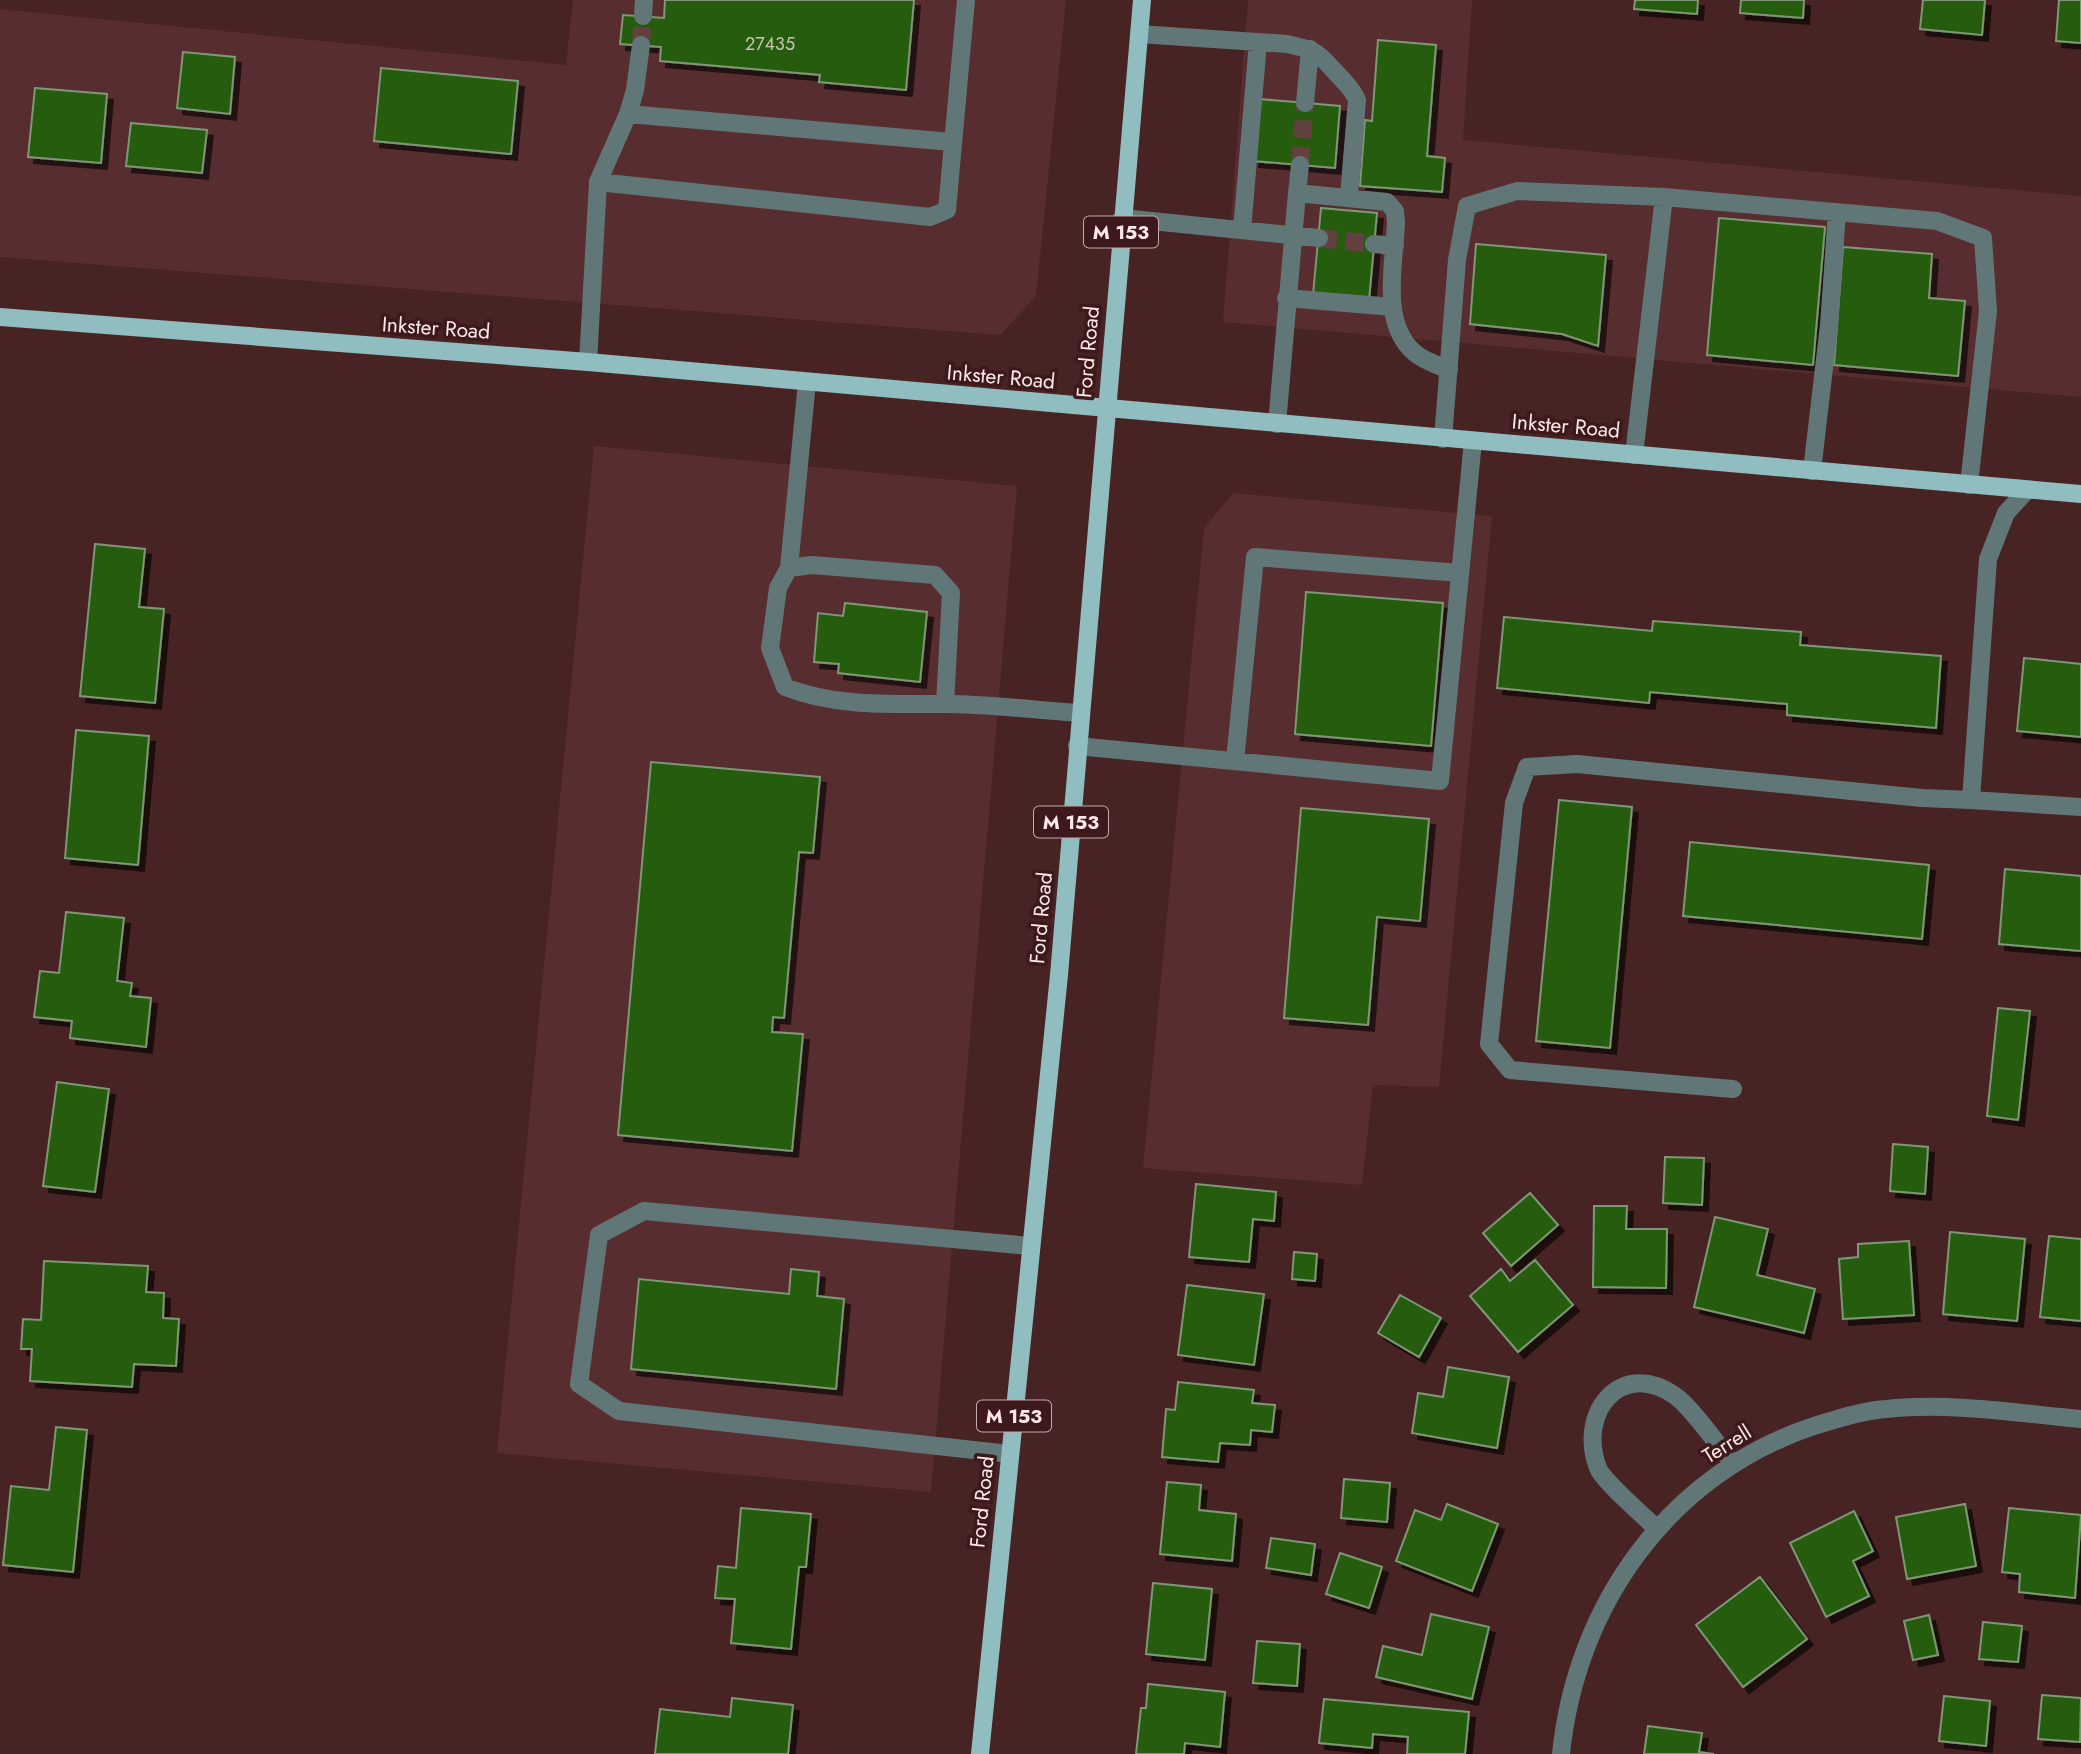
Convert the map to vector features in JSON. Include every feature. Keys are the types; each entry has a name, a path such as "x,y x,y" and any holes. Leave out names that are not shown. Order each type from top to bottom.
{"main road":[{"name":"Ford Road","path":"980,1754 1059,975 1142,0"},
{"name":"Inkster Road","path":"0,317 588,362 2081,495"}],"street":[{"path":"598,182 930,217 947,210 966,0"},
{"path":"1139,34 1310,49 1324,56 1352,88 1357,100 1349,196"},
{"path":"1242,230 1258,43"},
{"path":"588,362 598,182 628,114 635,90 640,45"},
{"path":"1305,103 1310,49"},
{"path":"628,114 952,142"},
{"path":"1277,424 1286,298 1300,165"},
{"path":"1443,439 1457,260 1467,206 1517,191 1664,197 1937,221 1983,238 1988,311 1969,485"},
{"path":"1297,193 1349,196 1387,202 1395,211 1393,307 1403,337 1413,352 1449,370"},
{"path":"1634,455 1664,197"},
{"path":"1812,471 1829,325 1831,212"},
{"path":"1122,218 1319,238"},
{"path":"1374,244 1395,246"},
{"path":"1286,298 1393,307"},
{"path":"807,382 789,568 778,588 770,648 785,687 812,698 904,706 945,704 1080,713"},
{"path":"1077,746 1440,781 1473,441"},
{"path":"1971,800 1988,559 2006,513 2027,490"},
{"path":"1235,761 1255,557 1460,573"},
{"path":"789,568 811,565 935,575 951,593 945,704"},
{"path":"1733,1089 1510,1070 1489,1044 1514,803 1527,767 1577,764 1922,798 2081,807"},
{"path":"1010,1454 619,1411 579,1384 598,1235 644,1211 1030,1246"},
{"path":"1657,1529 1598,1471 1591,1441 1594,1417 1606,1398 1626,1385 1651,1383 1677,1397 1733,1465"},
{"name":"Terrell","path":"1561,1754 1572,1685 1595,1620 1628,1565 1657,1529 1686,1500 1733,1465 1791,1434 1843,1417 1884,1409 1939,1406 2081,1419"}],"shaded area":[{"path":"573,0 1066,0 1036,296 1000,335 0,257 0,9 566,65"},
{"path":"1248,0 1472,0 1463,140 2081,196 2081,397 1223,322"},
{"path":"594,446 1017,486 931,1492 497,1453"},
{"path":"1233,493 1492,516 1439,1087 1373,1085 1362,1185 1143,1168 1204,528"}],"building":[{"path":"665,0 914,0 906,90 819,82 820,75 660,61 661,47 620,44 623,15 664,18"},
{"path":"1635,0 1698,0 1697,14 1634,9"},
{"path":"1741,0 1804,0 1803,18 1740,13"},
{"path":"1923,0 1985,0 1982,35 1920,29"},
{"path":"2059,0 2081,0 2081,43 2056,41"},
{"path":"1378,40 1436,45 1427,156 1445,158 1442,192 1360,186 1365,120 1372,121"},
{"path":"183,52 235,57 230,114 177,108"},
{"path":"381,68 518,81 511,154 374,141"},
{"path":"35,88 107,94 101,163 28,157"},
{"path":"1259,99 1340,106 1335,168 1253,161"},
{"path":"131,123 207,130 202,173 126,166"},
{"path":"1321,208 1377,213 1369,300 1313,295"},
{"path":"1719,218 1825,227 1813,365 1707,355"},
{"path":"1476,244 1606,255 1598,346 1562,334 1470,324"},
{"path":"1843,247 1932,254 1929,298 1965,301 1958,376 1834,365"},
{"path":"95,544 145,549 139,607 164,609 155,703 80,696"},
{"path":"1306,592 1443,603 1431,746 1295,734"},
{"path":"845,603 927,612 920,682 838,673 839,664 814,662 818,613 843,616"},
{"path":"1504,617 1652,631 1653,621 1801,632 1800,645 1941,656 1936,728 1787,715 1787,704 1650,692 1649,703 1497,688"},
{"path":"2024,658 2081,664 2081,737 2017,731"},
{"path":"76,730 149,736 138,865 65,858"},
{"path":"651,762 820,777 813,853 799,852 784,1018 773,1017 772,1032 803,1034 792,1151 618,1135"},
{"path":"1559,800 1632,807 1610,1048 1536,1041"},
{"path":"1301,808 1429,819 1420,921 1377,917 1368,1025 1284,1018"},
{"path":"1690,842 1929,865 1922,939 1683,916"},
{"path":"2005,869 2081,876 2081,951 1999,944"},
{"path":"66,912 124,918 117,981 132,983 130,996 151,998 146,1047 70,1038 72,1021 34,1017 40,971 59,973"},
{"path":"1998,1008 2030,1011 2018,1120 1987,1116"},
{"path":"57,1082 109,1089 95,1192 43,1186"},
{"path":"1893,1144 1928,1147 1925,1194 1890,1191"},
{"path":"1665,1157 1704,1158 1702,1205 1663,1203"},
{"path":"1196,1184 1276,1192 1274,1221 1253,1219 1249,1262 1189,1257"},
{"path":"1530,1193 1558,1225 1511,1266 1483,1233"},
{"path":"1594,1206 1627,1206 1626,1229 1667,1229 1666,1288 1593,1287"},
{"path":"1715,1217 1768,1229 1757,1275 1815,1289 1804,1333 1694,1307"},
{"path":"1950,1232 2025,1239 2017,1321 1943,1314"},
{"path":"2049,1236 2081,1239 2081,1321 2040,1317"},
{"path":"1909,1241 1914,1315 1843,1319 1839,1259 1858,1257 1858,1244"},
{"path":"1294,1252 1317,1254 1315,1281 1292,1279"},
{"path":"1535,1260 1573,1305 1518,1352 1470,1296 1501,1269 1510,1281"},
{"path":"44,1261 148,1266 146,1292 164,1293 163,1318 179,1319 176,1366 134,1364 132,1387 30,1381 32,1349 21,1349 23,1319 41,1320"},
{"path":"791,1269 819,1272 817,1296 844,1299 836,1389 631,1369 639,1279 789,1294"},
{"path":"1187,1285 1264,1294 1254,1365 1178,1355"},
{"path":"1400,1295 1441,1318 1419,1357 1378,1333"},
{"path":"1448,1367 1509,1377 1497,1448 1412,1433 1418,1393 1443,1397"},
{"path":"1178,1382 1254,1390 1252,1403 1275,1405 1272,1432 1251,1430 1250,1445 1220,1443 1218,1462 1162,1457 1166,1409 1175,1410"},
{"path":"56,1427 87,1430 73,1572 3,1565 11,1486 49,1490"},
{"path":"1344,1479 1390,1483 1387,1522 1341,1518"},
{"path":"1167,1482 1201,1485 1199,1510 1236,1514 1232,1561 1160,1554"},
{"path":"1447,1504 1498,1524 1472,1591 1396,1561 1415,1510 1441,1520"},
{"path":"1965,1504 1976,1566 1907,1579 1896,1517"},
{"path":"741,1508 811,1514 806,1567 799,1567 791,1649 731,1643 735,1599 715,1598 718,1566 736,1568"},
{"path":"2009,1508 2081,1515 2075,1598 2019,1592 2020,1574 2002,1572"},
{"path":"1854,1511 1873,1551 1853,1561 1869,1596 1826,1617 1790,1543"},
{"path":"1271,1538 1315,1544 1311,1575 1266,1568"},
{"path":"1340,1553 1382,1567 1369,1608 1326,1594"},
{"path":"1760,1577 1807,1639 1743,1687 1696,1625"},
{"path":"1153,1583 1212,1589 1205,1660 1146,1654"},
{"path":"1431,1614 1489,1627 1472,1699 1376,1677 1383,1646 1422,1655"},
{"path":"1929,1615 1938,1655 1913,1660 1904,1621"},
{"path":"1983,1622 2022,1626 2018,1662 1979,1659"},
{"path":"1257,1641 1300,1644 1297,1686 1253,1683"},
{"path":"1148,1684 1225,1692 1220,1747 1185,1743 1184,1754 1136,1754 1141,1708 1146,1708"},
{"path":"2042,1695 2081,1698 2080,1742 2038,1739"},
{"path":"1944,1696 1990,1701 1986,1746 1939,1741"},
{"path":"732,1698 793,1705 788,1754 655,1754 660,1709 730,1717"},
{"path":"1324,1699 1469,1712 1465,1754 1407,1754 1408,1737 1373,1734 1372,1748 1319,1743"},
{"path":"1648,1726 1702,1733 1699,1752 1714,1754 1644,1754"}],"tunnel":[{"path":"641,45 643,16"},
{"path":"1300,165 1305,103"},
{"path":"1319,238 1374,244"}]}
